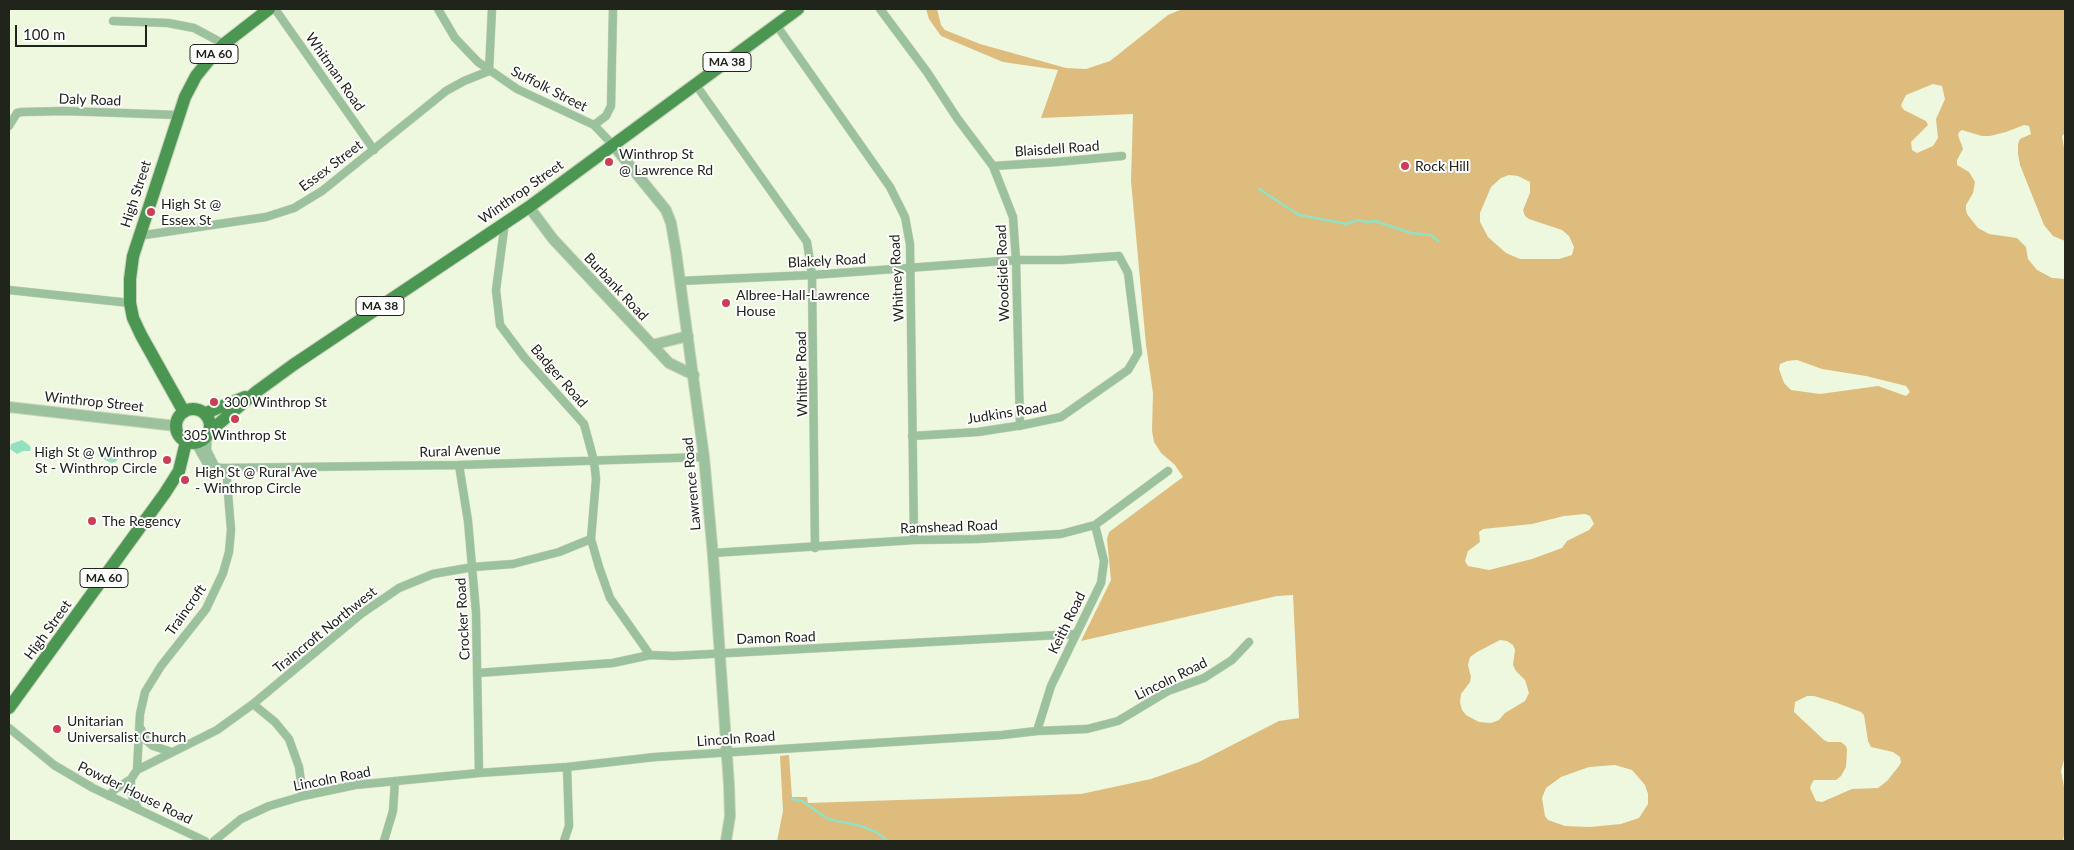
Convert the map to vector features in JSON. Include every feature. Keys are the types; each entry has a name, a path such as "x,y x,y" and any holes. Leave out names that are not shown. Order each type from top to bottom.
{"main road":[{"name":"High Street","path":"184,412 141,335 130,303 130,279 138,236 178,115 196,76 224,44 269,9"},
{"name":"Winthrop Street","path":"208,432 256,392 293,365 529,207 798,9"},
{"name":"Winthrop Street","path":"206,413 216,411 256,392"},
{"name":"MA 38","path":"184,412 194,409 206,413"},
{"path":"184,412 178,417 176,426 179,437 191,443 204,439 208,432 210,421 206,413"},
{"name":"High Street","path":"9,708 165,493 179,471 191,443"}],"street":[{"name":"Whitman Road","path":"275,9 374,150"},
{"name":"Suffolk Street","path":"438,9 454,38 465,51 489,70 517,89 594,125 613,145"},
{"path":"489,70 492,9"},
{"name":"Woodside Road","path":"880,9 993,166 1013,217 1016,260 1020,426"},
{"path":"594,125 606,116 611,106 615,10"},
{"path":"113,21 168,23 194,28 224,44"},
{"name":"Whitney Road","path":"776,26 890,187 905,217 910,244 914,540"},
{"name":"Essex Street","path":"138,236 266,217 294,208 322,191 446,91 489,70"},
{"name":"Whittier Road","path":"696,85 807,242 812,275 815,548"},
{"name":"Daly Road","path":"9,126 17,113 22,112 65,111 178,115"},
{"name":"Lawrence Road","path":"613,145 659,200 666,210 671,223 694,375 713,553 730,816 726,841"},
{"name":"Blaisdell Road","path":"993,166 1122,156"},
{"name":"Burbank Road","path":"529,207 553,240 669,363 694,375"},
{"name":"Badger Road","path":"505,222 496,290 500,325 524,357 584,424 594,462 596,479 591,539 610,598 650,655"},
{"name":"Blakely Road","path":"679,281 910,269 1016,260 1062,260 1119,256 1122,261"},
{"name":"Judkins Road","path":"912,436 978,432 1020,426 1061,417 1128,370 1138,353 1128,273 1122,261"},
{"path":"9,290 130,303"},
{"path":"652,345 688,336"},
{"name":"Winthrop Street","path":"9,407 176,426"},
{"path":"208,432 207,450 216,468"},
{"path":"191,443 205,461 216,468"},
{"name":"Rural Avenue","path":"216,468 594,462 704,457"},
{"name":"Crocker Road","path":"459,465 473,567 478,673 479,773"},
{"name":"Traincroft","path":"109,796 114,790 131,780 137,770 141,706 149,684 206,609 223,573 231,530 226,468"},
{"name":"Ramshead Road","path":"713,553 815,548 914,540 977,539 1061,534 1095,525 1168,471"},
{"name":"Keith Road","path":"1038,731 1051,686 1100,583 1104,561 1095,525"},
{"name":"Traincroft Northwest","path":"253,704 361,614 399,588 433,574 473,567 513,564 559,552 591,539"},
{"name":"Damon Road","path":"478,673 613,663 650,655 674,656 1076,634"},
{"name":"Lincoln Road","path":"214,841 229,827 255,812 284,800 355,785 567,767 655,757 1087,729 1118,721 1168,691 1204,678 1232,660 1249,642"},
{"path":"137,770 217,730 253,704 275,722 289,739 299,767 303,796"},
{"path":"140,727 146,740 153,746 172,752"},
{"name":"Powder House Road","path":"9,728 64,772 109,796 205,841"},
{"path":"564,841 569,826 567,767"},
{"path":"131,780 131,795 139,810"},
{"path":"384,841 393,811 395,781"}],"shaded area":[{"path":"926,9 937,9 941,25 945,30 980,44 1066,68 1086,69 1110,61 1168,15 1182,9 2065,9 2065,133 2062,136 2065,154 2065,241 2053,236 2044,225 2020,165 2018,144 2020,139 2031,134 2029,126 2024,125 1990,136 1982,136 1962,130 1958,135 1963,149 1957,160 1957,165 1969,172 1975,182 1973,193 1966,205 1966,210 1978,228 1989,234 2017,238 2026,247 2028,259 2037,270 2052,278 2065,279 2065,756 2061,771 2065,792 2063,841 777,841 783,811 780,756 789,755 792,797 807,797 808,803 1081,794 1151,779 1199,762 1279,721 1299,718 1293,595 1277,596 1081,641 1111,580 1107,539 1109,532 1183,477 1175,465 1161,453 1154,442 1152,431 1153,393 1146,345 1131,181 1133,114 1041,118 1058,70 1003,62 941,36 929,19","holes":["1933,84 1942,86 1945,99 1936,119 1938,138 1933,146 1917,153 1912,150 1911,142 1928,125 1926,121 1904,110 1901,106 1906,95","1509,175 1518,176 1530,182 1530,193 1523,210 1525,216 1562,230 1569,236 1574,247 1572,255 1559,259 1520,259 1506,253 1488,237 1480,222 1480,213 1491,187 1501,178","1797,360 1822,369 1866,376 1906,386 1910,392 1906,396 1878,386 1820,394 1791,390 1784,383 1779,369 1780,364","1585,514 1590,516 1594,524 1589,530 1567,541 1562,548 1532,559 1489,570 1468,566 1465,561 1468,551 1480,542 1479,532 1483,529 1532,524 1564,516","1500,640 1507,641 1513,645 1515,650 1513,665 1525,680 1529,693 1525,701 1505,713 1499,720 1491,723 1479,722 1466,715 1462,710 1460,702 1461,694 1470,682 1471,677 1468,665 1470,657","1807,696 1814,696 1861,712 1864,715 1868,741 1871,747 1893,752 1900,757 1901,762 1887,781 1878,788 1852,789 1822,802 1816,801 1810,788 1812,783 1814,780 1836,780 1841,776 1846,767 1847,750 1846,746 1841,742 1828,742 1824,740 1794,712 1795,702","1615,765 1632,770 1645,785 1648,794 1648,804 1639,818 1621,824 1590,827 1565,826 1548,820 1545,816 1542,798 1546,788 1561,777 1589,767"]},
{"path":"22,440 29,445 30,451 23,451 17,454 10,449 11,444"},
{"path":"104,447 110,447 117,454 116,462 111,463 98,456 98,452"}],"waterway":[{"path":"1259,189 1299,215 1347,224 1357,220 1375,221 1411,233 1431,235 1438,241"},
{"path":"792,799 802,801 828,819 861,826 876,832 888,841"}],"place":[{"name":"Winthrop St @ Lawrence Rd","path":"609,162"},
{"name":"Rock Hill","path":"1405,166"},
{"name":"High St @ Essex St","path":"151,212"},
{"name":"Albree-Hall-Lawrence House","path":"726,303"},
{"name":"300 Winthrop St","path":"214,402"},
{"name":"305 Winthrop St","path":"235,419"},
{"name":"High St @ Winthrop St - Winthrop Circle","path":"167,460"},
{"name":"High St @ Rural Ave - Winthrop Circle","path":"185,480"},
{"name":"The Regency","path":"92,521"},
{"name":"Unitarian Universalist Church","path":"57,729"}]}
